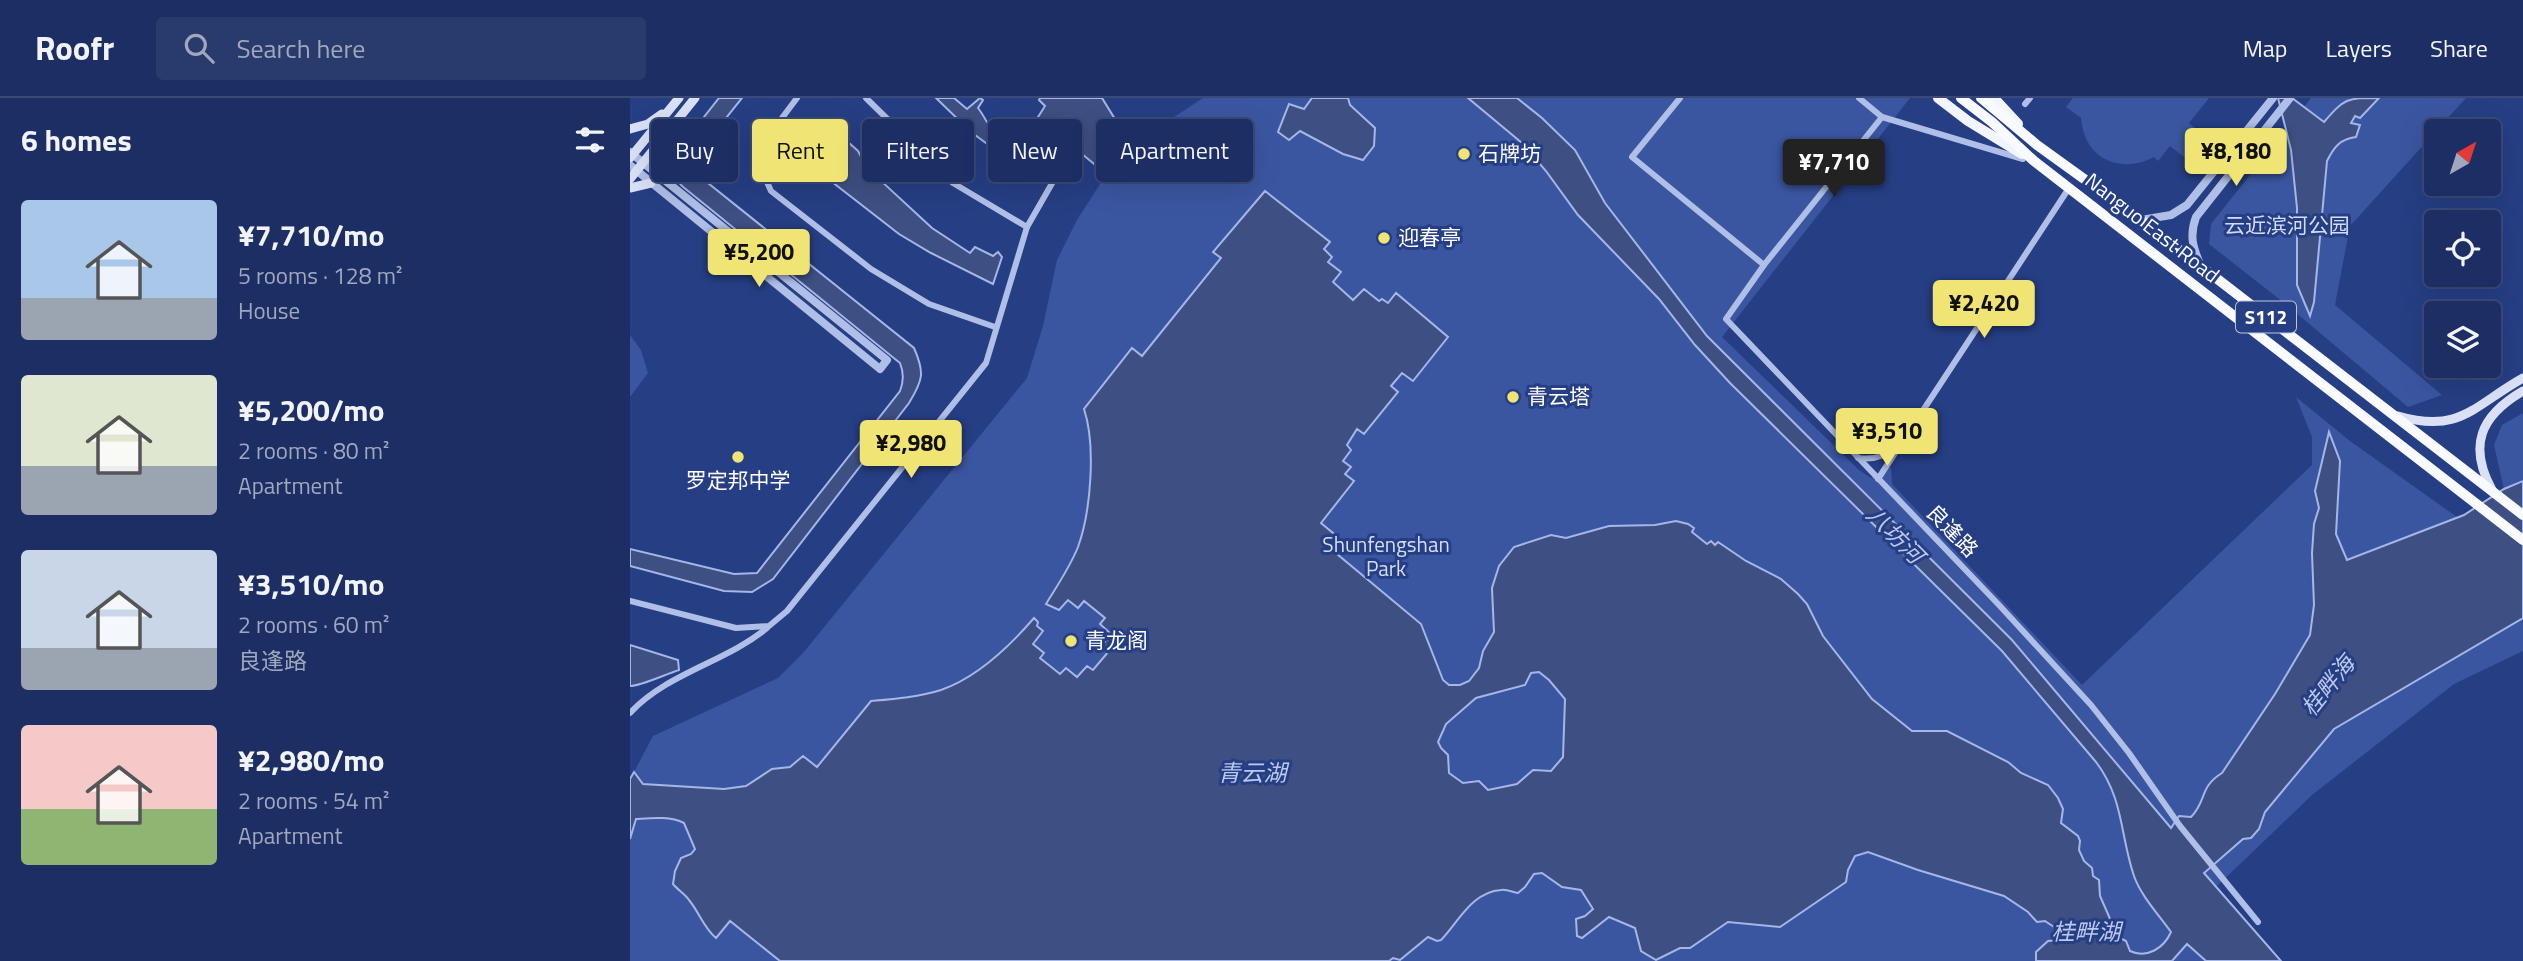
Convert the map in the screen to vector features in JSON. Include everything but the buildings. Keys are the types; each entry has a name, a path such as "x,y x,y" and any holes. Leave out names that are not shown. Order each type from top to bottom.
{"highway":[{"name":"Nanguo East Road","path":"1961,98 1992,122 2034,162 2523,540"},
{"name":"Nanguo East Road","path":"1982,98 2037,145 2141,220 2523,515"}],"main road":[{"path":"630,129 648,124 679,98"},
{"path":"631,155 679,98"},
{"path":"678,119 695,98"},
{"path":"1938,98 1968,121 2034,162"},
{"name":"S112","path":"1994,98 2037,145"},
{"path":"632,171 651,152"},
{"path":"630,188 651,183"},
{"path":"2396,415 2427,423 2449,421 2469,412 2523,378"},
{"path":"2493,491 2482,467 2480,440 2483,429 2498,409 2523,391"}],"street":[{"path":"797,98 773,130 763,149 762,171 771,191 871,269 929,304 995,327"},
{"path":"866,98 953,183 1027,227"},
{"path":"1680,98 1632,157 1764,265 1882,117"},
{"path":"1859,98 1882,117 2034,162"},
{"path":"2141,220 2171,215 2187,205 2273,98"},
{"path":"2202,268 2192,240 2196,217 2290,98"},
{"path":"631,155 651,169"},
{"path":"632,171 651,183 880,369 887,360 667,182"},
{"path":"630,713 641,701 676,680 748,643 787,611 986,363 1027,227 1053,182"},
{"path":"1878,478 2069,188"},
{"name":"良逢路","path":"1764,265 1726,319 2091,705 2129,753 2179,826 2258,922"},
{"path":"1858,458 1869,459 1888,454 1902,440"},
{"path":"630,601 736,628 769,626"}],"green space":[{"name":"Shunfengshan Park","path":"1203,98 1910,98 1722,337 1859,470 1871,478 1891,467 1892,484 2082,685 2312,465 2312,437 2296,397 2350,441 2523,564 2523,651 2454,684 2312,795 2215,888 2281,961 630,961 630,839 635,819 634,772 653,736 778,678 803,653 1027,378 1043,326 1057,260 1077,220 1101,182 1253,182 1253,119 1171,119"},
{"path":"2073,98 2209,98 2189,123 2215,144 2197,167 2170,146 2158,161 2154,157 2141,162 2116,163 2096,153 2089,144 2081,118 2066,107"},
{"name":"云近滨河公园","path":"2311,98 2466,98 2447,119 2424,119 2424,144 2350,226 2335,305 2442,395 2408,407 2209,244 2211,224"},
{"path":"630,335 641,350 648,373 630,397"},
{"path":"2523,413 2523,481 2504,489 2494,445 2502,425"}],"water":[{"path":"719,98 742,98 725,119 702,119"},
{"path":"936,98 954,98 967,109 980,98 983,100 978,108 988,124 988,145 974,134 974,119 958,119"},
{"path":"1040,98 1102,98 1115,119 1096,119 1096,166 1082,154 1082,119 1038,119 1045,106"},
{"path":"1312,98 1348,98 1350,105 1375,128 1374,146 1363,160 1343,154 1300,131 1289,140 1278,132 1289,104 1304,109"},
{"name":"青云湖","path":"1468,98 1517,98 1575,150 1605,203 1707,336 2012,640 2171,828 2179,816 2191,817 2196,811 2206,789 2222,773 2275,694 2310,635 2314,605 2314,524 2319,508 2315,491 2329,432 2340,461 2336,534 2347,560 2464,515 2504,489 2523,481 2523,618 2334,729 2265,812 2259,829 2251,838 2243,839 2204,873 2281,961 2206,961 2187,944 2172,961 2036,961 2036,952 2048,941 2060,940 2057,929 2045,921 2037,922 2028,912 2004,896 1868,852 1855,856 1846,882 1780,927 1728,922 1690,948 1680,948 1656,960 1641,951 1635,928 1609,917 1582,938 1577,936 1576,919 1593,909 1581,890 1562,887 1542,873 1534,874 1518,893 1503,890 1482,896 1467,909 1441,940 1428,937 1400,960 1393,958 1389,961 780,961 730,921 716,938 712,934 687,898 673,884 681,858 695,849 684,823 667,818 636,819 630,839 630,779 634,772 643,784 724,789 746,786 772,769 790,767 803,756 817,767 871,701 924,694 955,684 992,660 1034,618 1043,631 1033,644 1044,653 1040,658 1060,674 1066,668 1077,677 1087,666 1093,670 1109,651 1102,645 1111,634 1100,624 1105,618 1084,601 1078,608 1068,600 1059,610 1046,604 1075,554 1086,515 1091,459 1084,409 1132,348 1142,356 1221,258 1213,252 1265,191 1330,242 1324,249 1332,257 1328,262 1341,272 1333,282 1353,300 1364,289 1379,301 1382,299 1388,303 1396,293 1448,337 1413,381 1402,373 1391,386 1398,392 1364,434 1357,429 1347,445 1351,450 1343,461 1351,467 1345,474 1354,481 1321,523 1339,538 1331,549 1421,624 1443,680 1449,685 1460,685 1469,681 1479,668 1483,651 1494,632 1492,588 1499,566 1514,547 1551,535 1566,538 1609,526 1655,525 1676,521 1688,524 1694,528 1692,532 1707,544 1711,541 1715,545 1718,542 1746,561 1781,579 1798,594 1807,604 1823,636 1872,699 1912,731 1947,731 2008,762 2021,773 2048,785 2063,809 2061,823 2078,836 2079,850 2084,861 2092,868 2093,876 2099,880 2100,896 2118,937 2126,941 2130,951 2143,954 2164,943 2171,932 2137,883 2129,861 2117,804 2096,762 2002,651 1730,383 1695,345 1659,299 1578,215 1522,143","holes":["1539,672 1565,699 1563,757 1551,771 1533,770 1517,784 1488,790 1479,781 1463,783 1449,773 1448,755 1438,742 1446,724 1476,698 1525,685 1531,673"]},
{"path":"2278,98 2292,98 2324,122 2347,101 2379,98 2360,118 2355,116 2351,123 2360,125 2356,137 2338,144 2327,161 2314,302 2310,316 2297,285 2297,208 2291,150"},
{"path":"848,142 862,159 862,182 882,182 932,228 970,253 975,247 993,256 998,252 1002,257 993,284 931,253 899,234 832,182 848,182"},
{"path":"679,182 707,182 914,348 920,364 920,382 909,403 773,579 752,592 724,591 630,566 630,549 734,574 757,573 900,391 903,374 900,363"},
{"path":"630,645 678,660 679,670 630,686"}],"place":[{"name":"石牌坊","path":"1464,154"},
{"name":"迎春亭","path":"1384,238"},
{"name":"青云塔","path":"1513,397"},
{"name":"罗定邦中学","path":"738,457"},
{"name":"青龙阁","path":"1071,641"}],"water label":[{"name":"八坊河","path":"1895,535"},
{"name":"桂畔海","path":"2328,686"},
{"name":"桂畔湖","path":"2086,932"}]}
